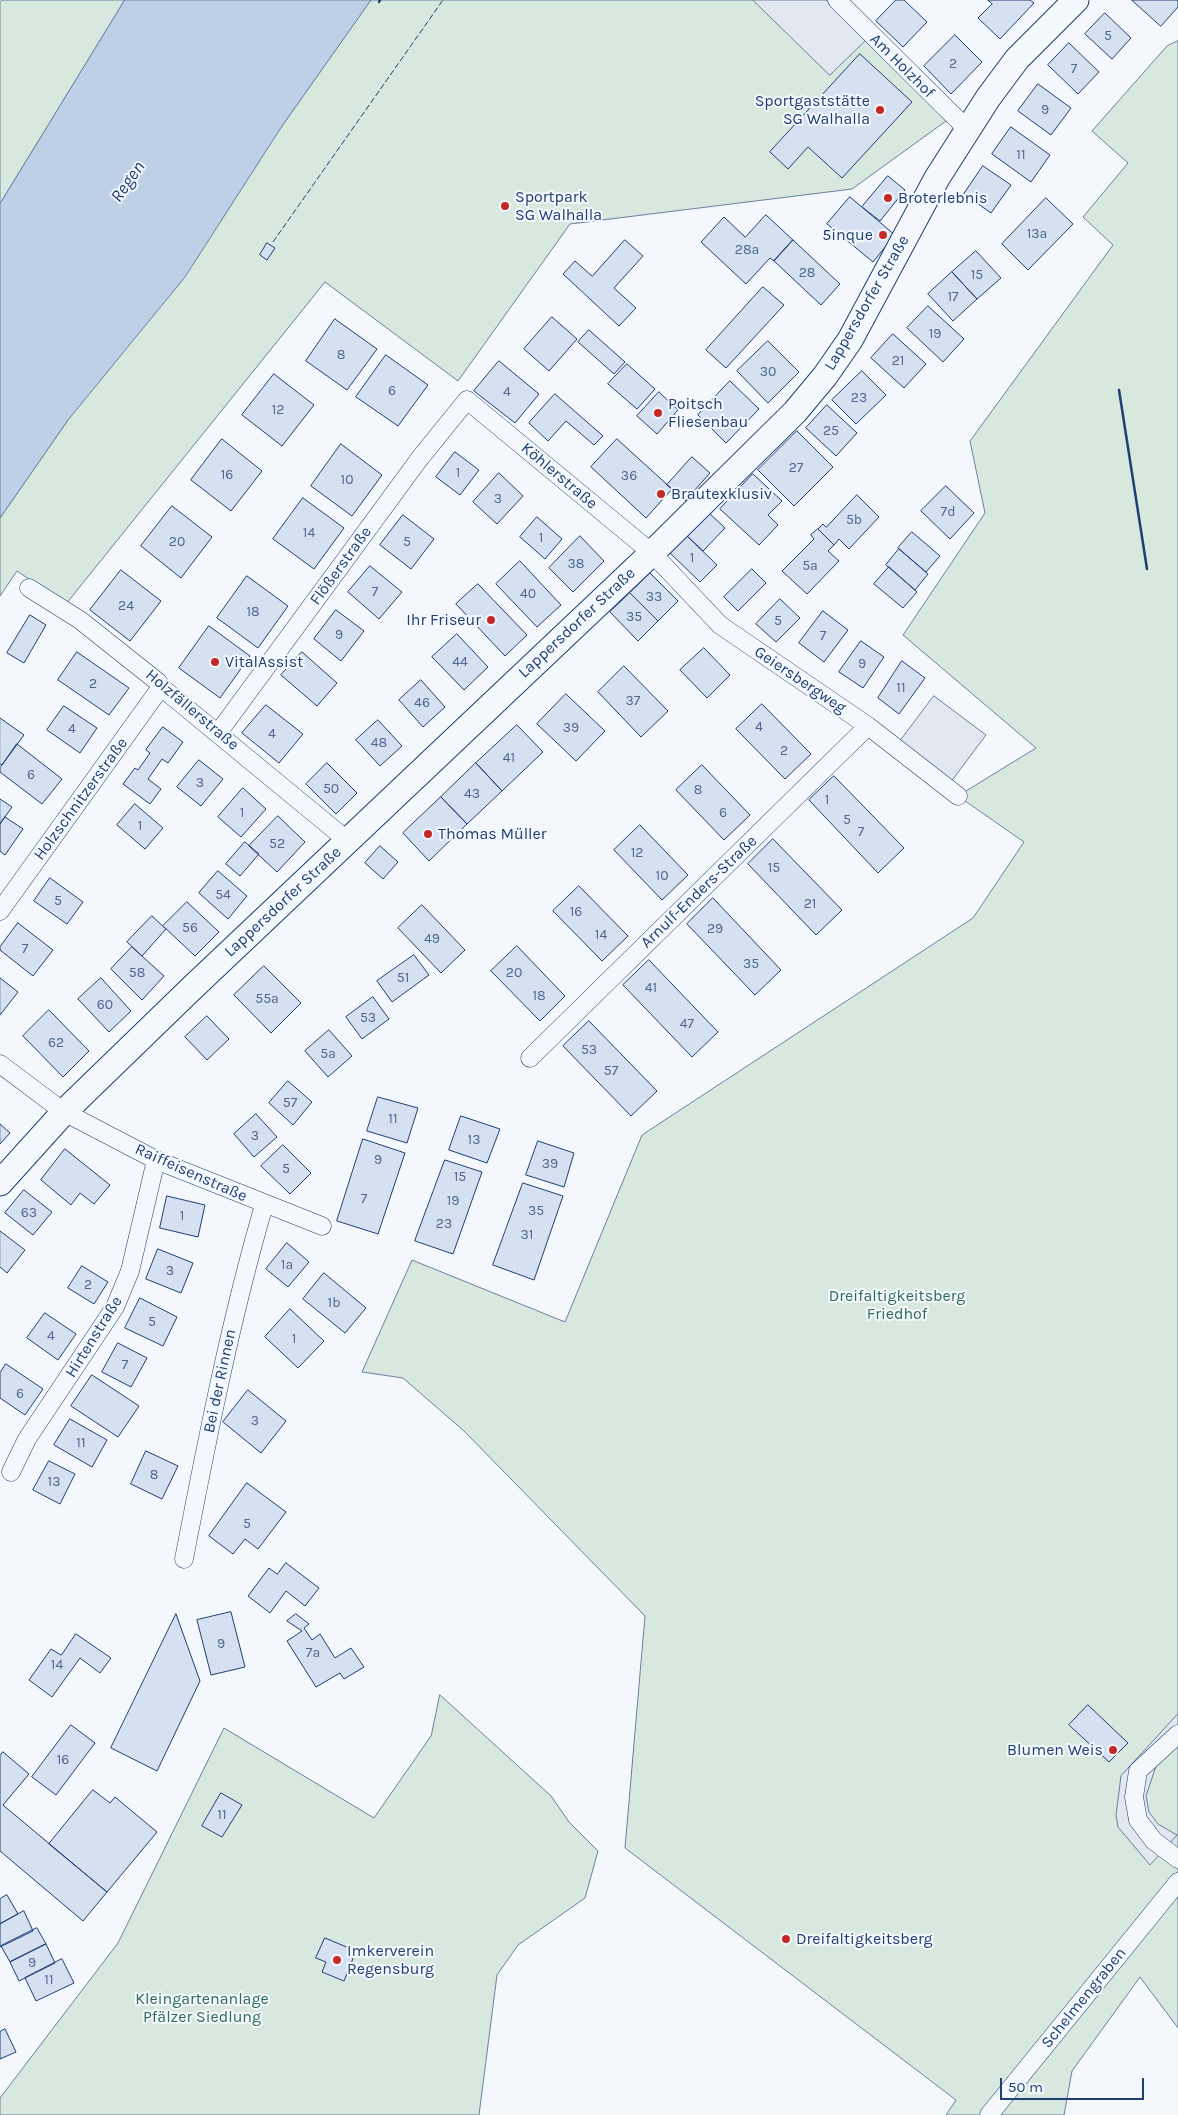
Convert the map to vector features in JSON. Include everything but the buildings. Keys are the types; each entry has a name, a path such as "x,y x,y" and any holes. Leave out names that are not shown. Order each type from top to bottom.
{"street":[{"name":"Am Holzhof","path":"837,0 968,130"},
{"name":"Lappersdorfer Straße","path":"0,1183 64,1112 652,553 795,412 825,376 850,340 937,178 968,130 1017,59 1076,0"},
{"name":"Köhlerstraße","path":"467,400 652,553"},
{"name":"Flößerstraße","path":"218,733 414,466 467,400"},
{"name":"Geiersbergweg","path":"652,553 720,625 868,726 958,796"},
{"name":"Holzfällerstraße","path":"29,588 80,620 158,682 162,688 348,841"},
{"name":"Holzschnitzerstraße","path":"0,911 162,688"},
{"name":"Arnulf-Enders-Straße","path":"530,1058 868,726"},
{"name":"Raiffeisenstraße","path":"0,1064 64,1112 156,1160 264,1205 322,1226"},
{"name":"Hirtenstraße","path":"10,1472 28,1439 116,1307 130,1270 156,1160"},
{"name":"Bei der Rinnen","path":"184,1559 217,1386 243,1277 264,1205"},
{"path":"1178,1734 1138,1771 1134,1797 1138,1820 1154,1841 1178,1859"},
{"name":"Schelmengraben","path":"989,2115 1178,1882"}],"green space":[{"path":"2,0 125,0 0,204 0,3"},
{"name":"Sportpark SG Walhalla","path":"371,0 826,0 946,121 852,189 570,224 458,381 325,282 66,604 17,571 0,596 0,518 68,420 282,126"},
{"name":"Dreifaltigkeitsberg Friedhof","path":"1178,41 1178,2028 1140,1977 1072,2071 1064,2115 946,2115 956,2100 625,1848 645,1616 464,1431 403,1378 362,1372 412,1260 565,1322 642,1135 973,918 1024,842 958,796 1036,748 903,635 985,513 970,441 1113,245 1083,217 1128,163 1092,131 1167,46"},
{"name":"Kleingartenanlage Pfälzer Siedlung","path":"440,1695 551,1796 569,1822 598,1851 585,1898 518,1945 497,1975 479,2115 0,2115 0,2098 118,1943 224,1728 374,1818 431,1736"}],"shaded area":[{"path":"753,0 826,0 866,40 830,75"},
{"path":"934,696 986,735 947,787 895,748"},
{"path":"1178,1714 1178,1731 1157,1763 1146,1796 1149,1812 1158,1824 1177,1835 1150,1865 1118,1827 1116,1815 1121,1776"}],"water":[{"name":"Regen","path":"125,0 371,0 282,126 185,277 68,420 0,518 0,204"}],"fence":[{"path":"273,242 443,0"}],"wall":[{"path":"1119,390 1147,569"}],"place":[{"name":"Sportgaststätte SG Walhalla","path":"880,110"},
{"name":"Broterlebnis","path":"888,198"},
{"name":"Sportpark SG Walhalla","path":"505,206"},
{"name":"5inque","path":"883,235"},
{"name":"Poitsch Fliesenbau","path":"658,413"},
{"name":"Brautexklusiv","path":"661,494"},
{"name":"Ihr Friseur","path":"491,620"},
{"name":"VitalAssist","path":"215,662"},
{"name":"Thomas Müller","path":"428,834"},
{"name":"Blumen Weis","path":"1113,1750"},
{"name":"Dreifaltigkeitsberg","path":"786,1939"},
{"name":"Imkerverein Regensburg","path":"337,1960"}]}
